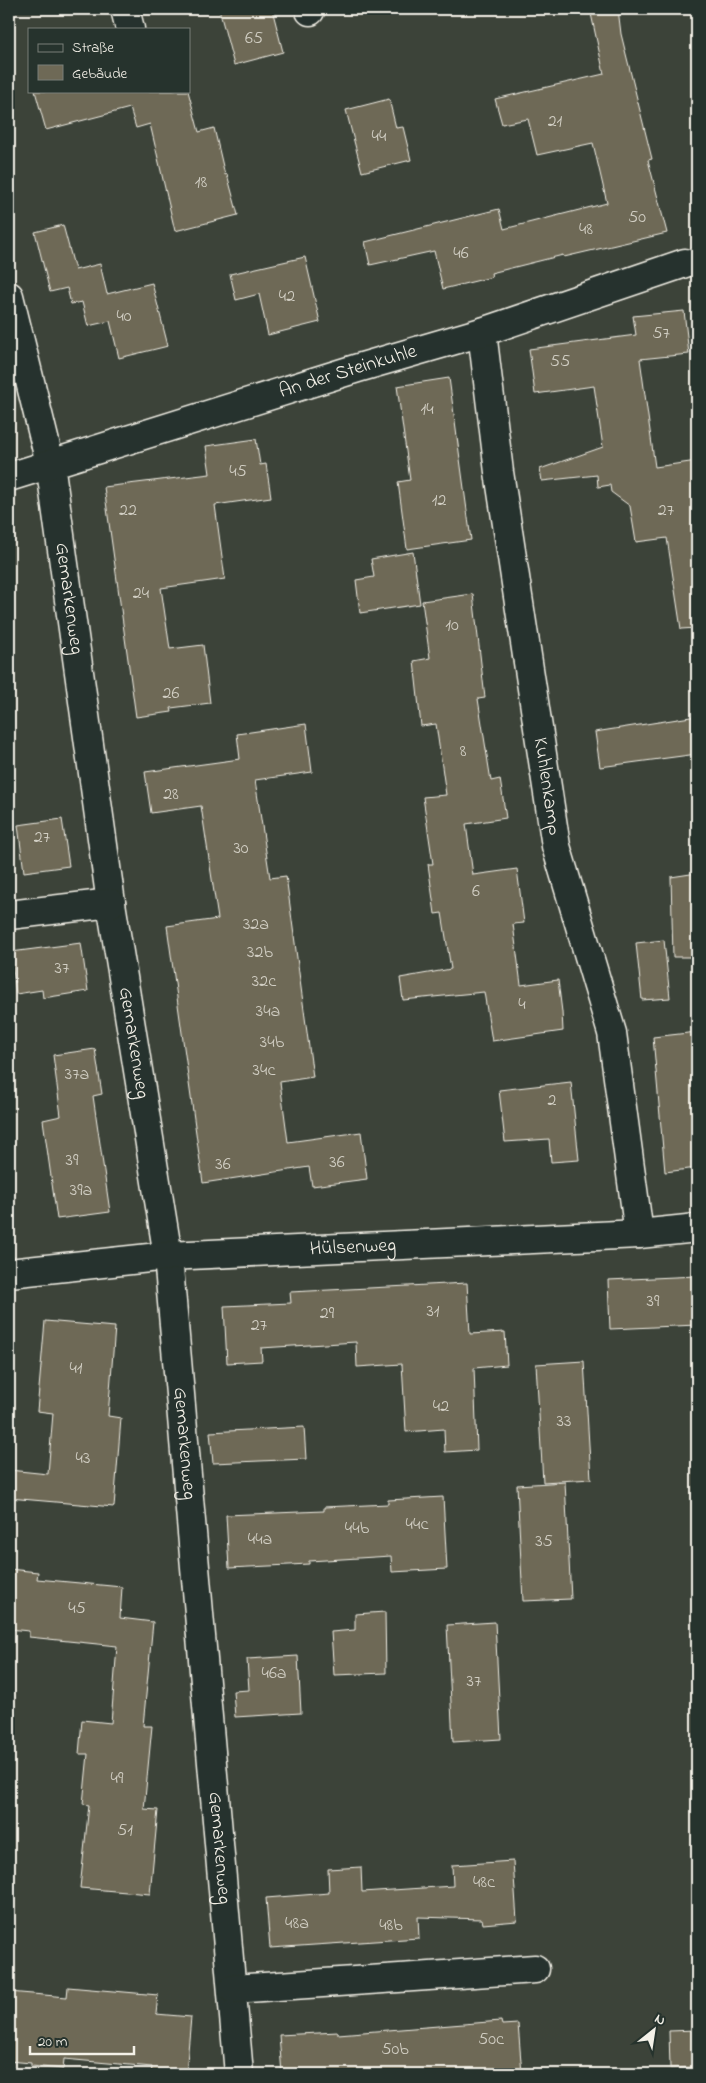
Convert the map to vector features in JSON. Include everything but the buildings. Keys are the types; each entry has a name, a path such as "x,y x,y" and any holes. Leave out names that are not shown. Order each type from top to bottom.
{"street":[{"path":"125,9 130,28"},
{"name":"An der Steinkuhle","path":"9,476 482,332 685,263"},
{"name":"Gemarkenweg","path":"9,296 50,463 111,903 168,1256 239,2074"},
{"name":"Kuhlenkamp","path":"482,332 500,482 556,846 612,1033 639,1234"},
{"path":"9,915 111,903"},
{"name":"Hülsenweg","path":"9,1274 168,1256 639,1234 697,1228"},
{"path":"233,1989 535,1969"}]}
